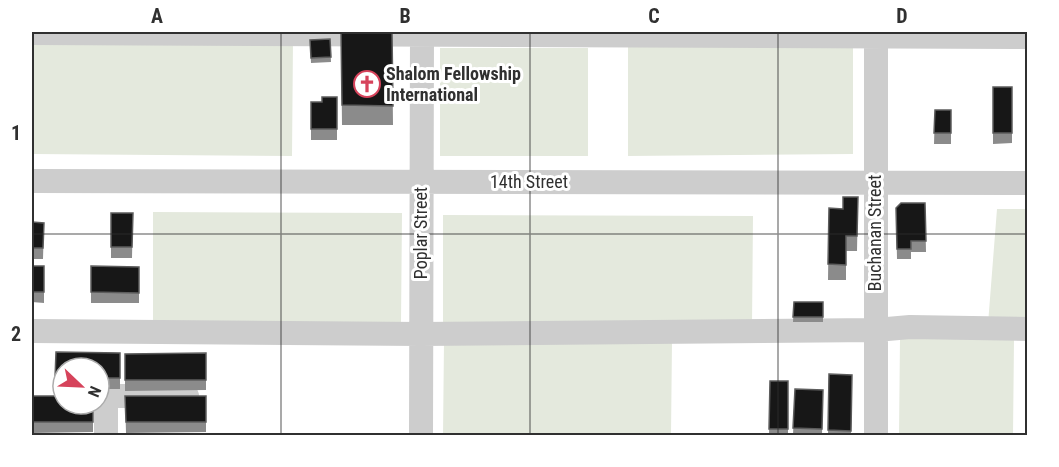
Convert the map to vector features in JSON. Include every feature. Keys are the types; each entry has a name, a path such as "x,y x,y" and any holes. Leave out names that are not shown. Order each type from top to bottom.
{"street":[{"path":"32,33 876,34 1028,37"},
{"name":"Poplar Street","path":"421,435 422,34"},
{"name":"Buchanan Street","path":"876,34 874,183 876,435"},
{"name":"14th Street","path":"32,181 1028,183"},
{"path":"32,331 421,334 876,330 910,327 1028,329"},
{"path":"111,396 192,396"},
{"path":"105,416 106,435"}],"shaded area":[{"path":"32,39 293,40 292,156 32,154"},
{"path":"853,43 853,154 628,156 628,44"},
{"path":"440,48 588,48 588,156 440,156"},
{"path":"997,209 1027,209 1027,324 988,324"},
{"path":"153,212 402,213 401,324 153,323"},
{"path":"443,215 753,216 752,326 443,325"},
{"path":"900,338 1014,339 1013,435 899,436"},
{"path":"444,341 672,341 671,435 443,436"}],"building":[{"name":"Shalom Fellowship International","path":"341,32 392,32 393,106 342,105"},
{"path":"330,39 331,57 311,58 310,40"},
{"path":"993,87 1012,87 1012,133 993,133"},
{"path":"322,97 337,97 337,129 311,129 311,102 322,102"},
{"path":"935,110 951,110 951,133 934,133"},
{"path":"843,197 858,197 857,236 846,236 846,265 828,264 829,208 843,209"},
{"path":"901,203 925,203 926,241 911,241 911,249 897,249 896,208"},
{"path":"111,213 133,213 132,247 111,247"},
{"path":"32,222 44,223 43,248 32,248"},
{"path":"32,266 44,266 44,292 32,292"},
{"path":"91,266 139,267 139,293 91,292"},
{"path":"794,302 823,302 823,317 793,317"},
{"path":"56,352 120,353 120,378 111,378 111,356 56,356"},
{"path":"206,353 206,380 125,380 125,354"},
{"path":"829,374 852,375 851,431 828,430"},
{"path":"770,381 788,381 788,429 769,429"},
{"path":"795,389 823,390 822,429 793,428"},
{"path":"32,396 51,396 51,416 93,416 93,422 32,422"},
{"path":"125,396 206,396 206,422 126,422"}],"place":[{"name":"Shalom Fellowship International","path":"367,84"}]}
